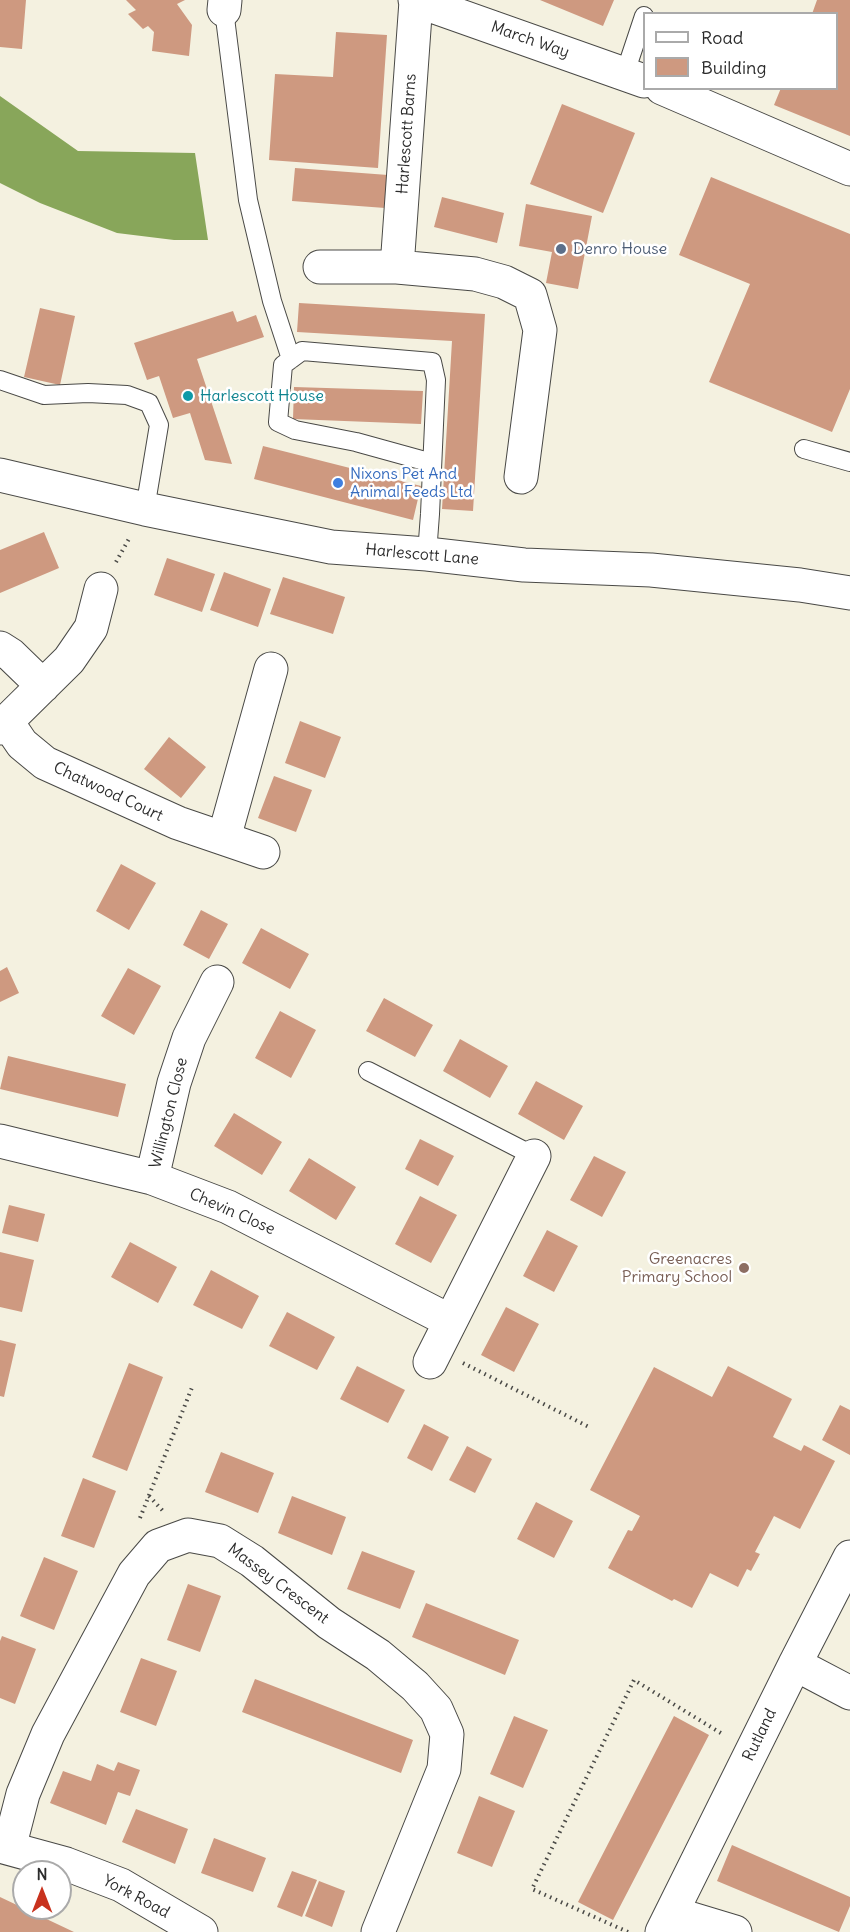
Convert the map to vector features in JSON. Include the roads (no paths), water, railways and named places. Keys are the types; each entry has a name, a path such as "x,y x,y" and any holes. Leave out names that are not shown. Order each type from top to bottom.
{"street":[{"name":"March Way","path":"416,0 635,77"},
{"name":"Harlescott Barns","path":"397,267 416,0"},
{"path":"667,90 850,169"},
{"path":"320,267 397,267 475,274 504,282 530,295 540,330 521,477"},
{"name":"Harlescott Lane","path":"0,475 145,509 331,547 427,554 524,565 662,571 800,585 850,593"},
{"path":"3,725 69,660 90,628 102,589"},
{"path":"0,648 11,655 43,686"},
{"path":"224,838 271,669"},
{"name":"Chatwood Court","path":"3,725 45,763 178,824 263,852"},
{"name":"Willington Close","path":"152,1178 174,1083 189,1038 217,982"},
{"name":"Chevin Close","path":"0,1141 152,1178 228,1207 438,1344 534,1156"},
{"name":"Massey Crescent","path":"4,1847 48,1734 134,1574 158,1546 188,1535 220,1541 252,1561 329,1623 378,1655 408,1680 436,1709 447,1734 444,1769 378,1932"},
{"name":"Rutland","path":"735,1932 667,1923 850,1557"},
{"path":"795,1664 850,1693"},
{"name":"York Road","path":"4,1847 66,1864 121,1885 201,1932"}],"lane":[{"path":"225,5 248,200 272,301 291,359"},
{"path":"635,77 643,27"},
{"path":"427,554 432,463 436,380 432,362 302,351 283,365 278,422 295,430 356,442 432,463"},
{"path":"0,380 44,394 127,394 149,403 159,425 145,509"},
{"path":"804,449 850,462"},
{"path":"368,1071 534,1156"}],"place":[{"name":"Denro House","path":"561,249"},
{"name":"Harlescott House","path":"188,396"},
{"name":"Nixons Pet And Animal Feeds Ltd","path":"338,483"},
{"name":"Greenacres Primary School","path":"744,1268"}]}
